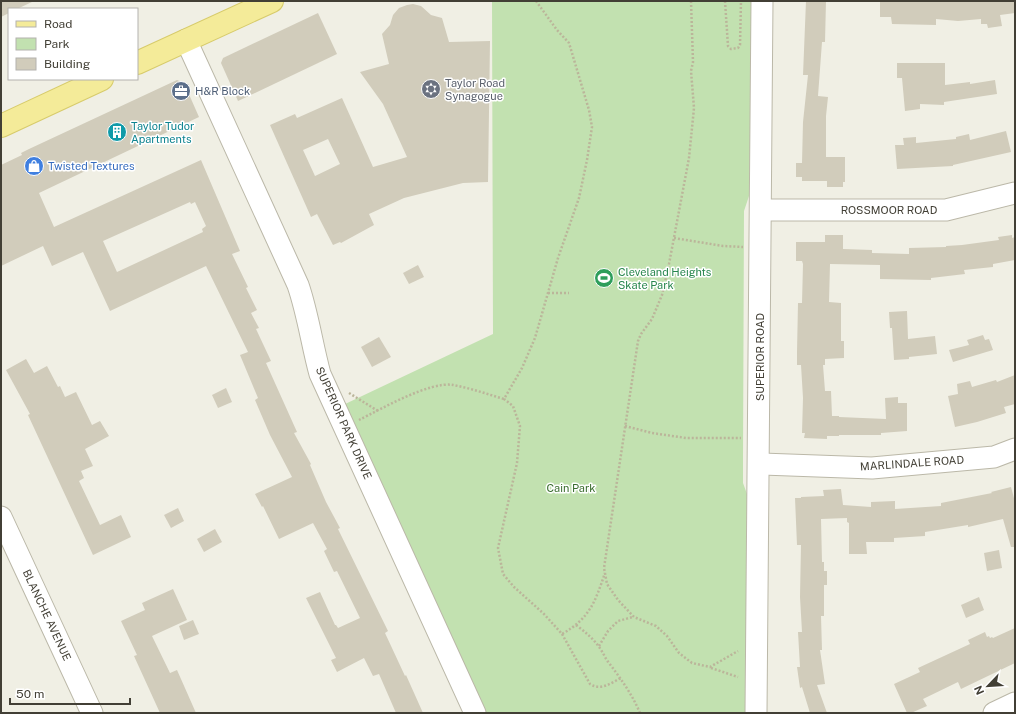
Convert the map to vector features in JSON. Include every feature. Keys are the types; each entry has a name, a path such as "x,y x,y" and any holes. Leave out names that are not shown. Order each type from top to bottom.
{"main road":[{"path":"138,63 272,1"},
{"path":"1,126 100,80"}],"street":[{"name":"SUPERIOR ROAD","path":"757,712 762,1"},
{"name":"SUPERIOR PARK DRIVE","path":"186,40 298,284 307,312 313,348 320,374 475,713"},
{"name":"ROSSMOOR ROAD","path":"761,210 946,210 1015,193"},
{"name":"MARLINDALE ROAD","path":"759,464 872,468 994,457 1015,449"},
{"name":"BLANCHE AVENUE","path":"1,517 92,713"},
{"path":"994,713 1015,703"}],"path":[{"path":"504,399 522,368 535,338 558,258 579,198 592,127 589,110 570,43 557,30 536,1"},
{"path":"691,1 693,62 691,71 694,108 689,158 662,295 652,318 638,341 604,568 607,584 618,600 634,617 656,626 667,636 679,653 692,663 710,667 739,677"},
{"path":"725,1 728,46 730,49 735,50 740,45 741,1"},
{"path":"674,238 723,246 744,247"},
{"path":"548,293 569,293"},
{"path":"345,428 417,392 436,386 452,384 504,399 514,406 520,426 517,463 498,548 503,574 514,587 544,614 562,634 590,684 595,688 621,678"},
{"path":"344,390 378,411"},
{"path":"625,426 652,433 686,438 735,438"},
{"path":"562,634 586,616 594,602 605,573"},
{"path":"599,646 608,631 618,621 634,617"},
{"path":"576,625 590,636 599,646 607,661 621,678 632,695 640,713"},
{"path":"710,667 743,648"}],"green space":[{"name":"Cain Park","path":"492,1 753,1 749,196 744,211 743,483 747,494 746,713 485,713 343,405 493,334"}],"building":[{"path":"1,1 34,1 19,8 8,8 8,14 1,17"},
{"path":"806,1 826,1 825,42 822,42 818,96 828,97 826,116 826,157 845,157 845,182 843,182 843,187 827,187 827,181 802,181 802,177 796,177 796,163 802,163 803,122 808,75 803,75"},
{"path":"880,1 1015,1 1015,13 1000,15 1002,26 988,28 987,24 981,24 981,19 958,21 936,19 936,25 892,24 891,17 880,17"},
{"name":"Taylor Road Synagogue","path":"413,4 421,6 431,15 442,18 449,42 490,41 488,182 463,183 404,198 369,214 374,225 341,243 340,242 333,245 317,214 311,217 270,125 295,114 297,118 342,98 373,167 407,157 383,104 360,72 389,64 382,34 390,25 393,15 399,8","holes":["328,139 340,164 315,176 303,150"]},
{"path":"318,13 337,54 238,101 221,63 223,58"},
{"path":"897,63 945,63 945,85 970,82 970,84 995,80 997,94 944,102 944,105 920,104 920,109 905,111 902,78 897,78"},
{"path":"177,80 184,83 199,117 39,193 54,227 201,160 240,251 232,254 257,310 251,313 259,328 256,329 271,361 266,363 297,432 294,433 311,464 310,465 326,502 340,528 338,529 388,631 385,633 423,713 396,713 379,674 373,676 364,658 337,672 331,660 336,658 306,598 320,592 335,625 338,628 360,618 337,571 334,572 324,551 327,549 313,523 279,539 263,506 262,507 255,494 292,477 270,435 255,400 258,398 240,355 248,352 206,266 110,311 83,252 52,266 43,246 1,266 1,165 22,155 21,153","holes":["190,202 191,204 195,202 206,226 202,229 203,232 117,272 103,241"]},
{"path":"1006,131 1011,152 953,166 897,169 895,145 904,145 903,138 916,137 916,143 956,139 956,137 969,134 970,140"},
{"path":"825,235 843,235 843,249 872,250 872,253 909,254 909,248 946,247 999,240 998,237 1012,235 1012,238 1015,237 1015,260 993,264 993,267 964,270 965,274 931,278 931,280 880,279 880,265 830,264 829,302 841,303 841,341 844,341 844,358 825,359 825,365 823,365 825,391 831,391 832,416 886,419 885,398 898,397 898,403 907,403 907,431 881,433 881,435 827,436 827,439 804,438 805,433 802,433 803,398 801,365 797,365 798,303 802,303 803,264 802,261 796,261 796,242 825,242"},
{"path":"418,265 424,277 409,284 403,273"},
{"path":"907,311 908,339 935,336 937,354 894,360 892,328 890,328 889,312"},
{"path":"983,335 985,340 989,339 993,350 953,362 949,350 969,345 967,340"},
{"path":"379,337 391,357 372,367 361,347"},
{"path":"26,359 34,373 47,366 65,397 76,392 92,425 100,421 109,436 85,449 93,466 81,471 84,478 79,481 100,525 121,515 131,537 93,555 28,415 30,414 6,370"},
{"path":"1015,375 1015,404 1004,407 1006,413 955,427 948,396 958,394 957,384 970,381 972,387 996,380 997,382"},
{"path":"226,388 232,402 218,408 212,395"},
{"path":"1011,487 1015,502 1015,547 1011,547 1003,519 968,527 968,525 925,532 925,536 894,538 894,542 866,542 867,554 849,554 849,523 847,522 847,518 821,519 822,562 824,562 824,571 827,571 827,585 824,585 824,616 821,616 822,650 820,650 825,684 817,685 827,713 810,713 802,687 800,688 797,667 800,667 798,632 802,632 800,597 801,545 797,545 795,498 824,496 823,490 841,489 843,505 871,507 871,502 895,501 895,509 941,506 941,503 992,493 991,492"},
{"path":"178,508 184,521 171,528 164,515"},
{"path":"215,529 222,542 204,552 197,539"},
{"path":"999,550 1002,568 987,571 984,553"},
{"path":"173,589 187,620 152,636 170,673 177,670 196,713 160,713 134,656 137,655 121,621 145,610 142,603"},
{"path":"979,597 984,610 966,618 961,605"},
{"path":"193,620 199,634 184,640 179,626"},
{"path":"1015,628 1015,663 961,689 958,682 923,699 927,706 911,713 907,713 894,684 920,672 918,668 970,644 968,640 985,632 987,637 989,636 990,638 993,638"}],"place":[{"name":"Taylor Road Synagogue","path":"431,89"},
{"name":"H&R Block","path":"181,91"},
{"name":"Taylor Tudor Apartments","path":"117,132"},
{"name":"Twisted Textures","path":"34,166"},
{"name":"Cleveland Heights Skate Park","path":"604,278"}]}
